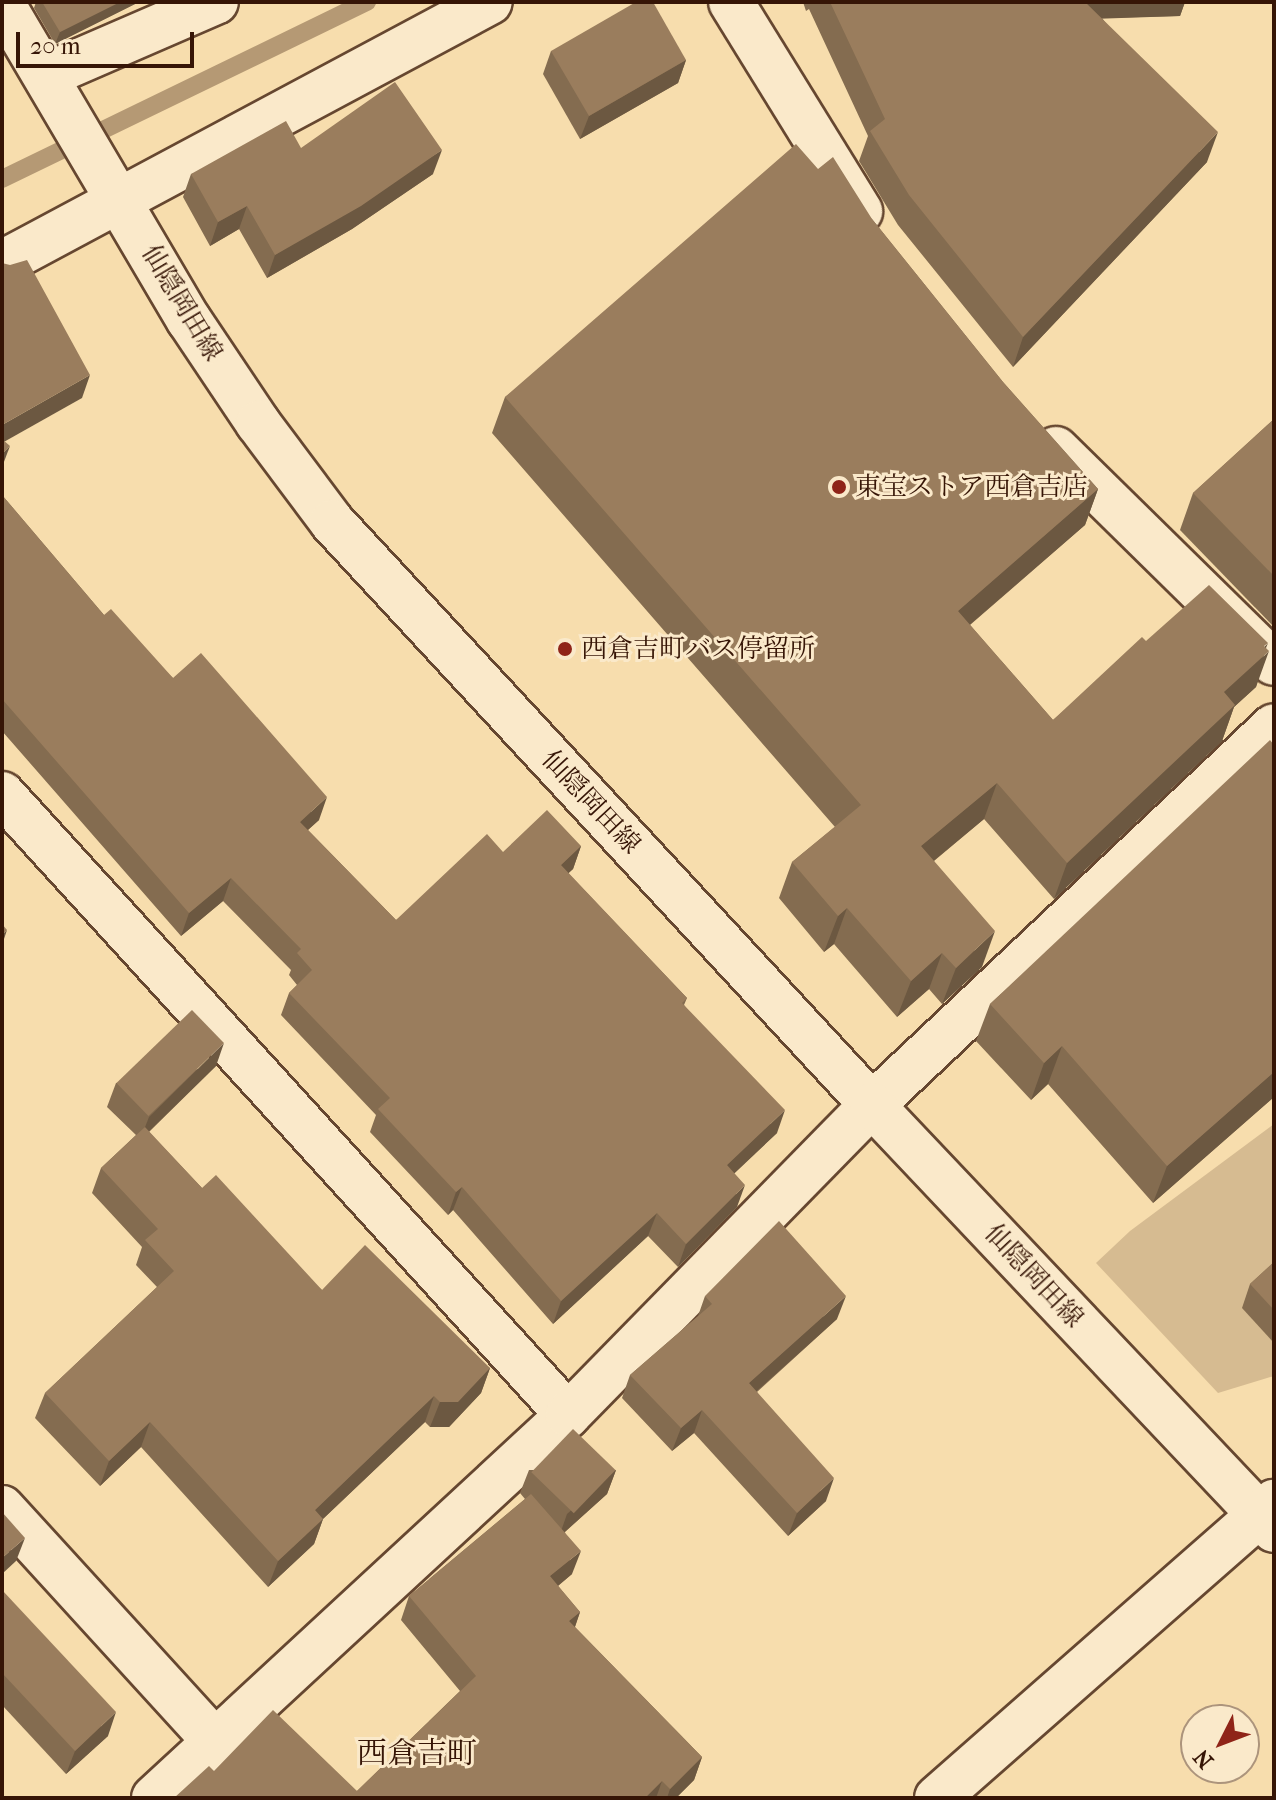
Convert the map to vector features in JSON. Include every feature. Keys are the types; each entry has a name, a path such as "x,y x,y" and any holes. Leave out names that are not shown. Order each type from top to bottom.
{"street":[{"path":"53,86 216,2"},
{"path":"2,263 114,188 490,2"},
{"path":"731,2 878,239"},
{"name":"仙隠岡田線","path":"2,3 114,188 189,320 258,423 332,522 872,1105 1269,1516"},
{"path":"1031,424 1274,663"},
{"path":"154,1798 568,1415 872,1105 1274,726"},
{"path":"2,794 568,1415"},
{"path":"2,1508 216,1742"},
{"path":"937,1798 1269,1516"}],"shaded area":[{"path":"1274,1124 1274,1376 1218,1393 1096,1263 1130,1231"}],"building":[{"path":"42,2 120,2 60,32"},
{"path":"636,2 653,2 686,60 589,116 551,51"},
{"path":"830,2 1085,2 1218,132 1023,337 909,195 870,131 885,119"},
{"path":"395,82 442,150 361,206 275,255 247,206 218,222 191,174 286,121 301,148"},
{"path":"796,144 818,169 833,157 872,219 1003,382 1098,489 958,611 1053,720 1142,637 1146,641 1209,585 1268,643 1264,646 1269,651 1224,692 1235,705 1067,863 997,783 921,846 995,931 956,968 942,953 911,981 847,908 838,916 792,862 861,805 505,397"},
{"path":"27,260 90,375 2,425 2,263 10,265"},
{"path":"1274,419 1274,576 1193,493"},
{"path":"2,439 10,446 2,454"},
{"path":"2,495 104,615 111,609 173,678 201,653 327,797 300,822 396,920 487,834 503,852 547,810 581,846 561,865 687,998 682,1003 785,1110 727,1165 745,1185 686,1244 657,1213 561,1301 462,1187 456,1192 378,1109 390,1098 289,993 312,970 297,953 301,949 231,878 189,913 2,699"},
{"path":"1270,740 1274,745 1274,1072 1167,1166 1062,1046 1044,1063 990,1004"},
{"path":"192,1010 224,1043 148,1116 116,1083"},
{"path":"145,1127 202,1188 216,1175 322,1290 365,1245 490,1368 458,1402 440,1402 434,1396 315,1510 323,1519 278,1561 150,1422 109,1461 45,1393 174,1271 145,1240 158,1229 101,1168"},
{"path":"779,1221 846,1296 749,1383 834,1478 797,1513 702,1410 681,1428 630,1375 712,1304 705,1296"},
{"path":"1274,1262 1274,1310 1250,1284"},
{"path":"573,1429 615,1470 574,1513 531,1472"},
{"path":"531,1494 581,1551 550,1576 580,1612 569,1621 702,1757 670,1789 662,1781 645,1798 174,1798 209,1766 214,1771 273,1710 357,1791 476,1676 409,1596"},
{"path":"2,1512 25,1538 2,1558"},
{"path":"2,1590 116,1712 75,1751 2,1673"}],"waterway":[{"path":"2,179 367,2"}],"place":[{"name":"東宝ストア西倉吉店","path":"839,487"},
{"name":"西倉吉町バス停留所","path":"565,649"}],"district":[{"name":"西倉吉町","path":"417,1754"}]}
